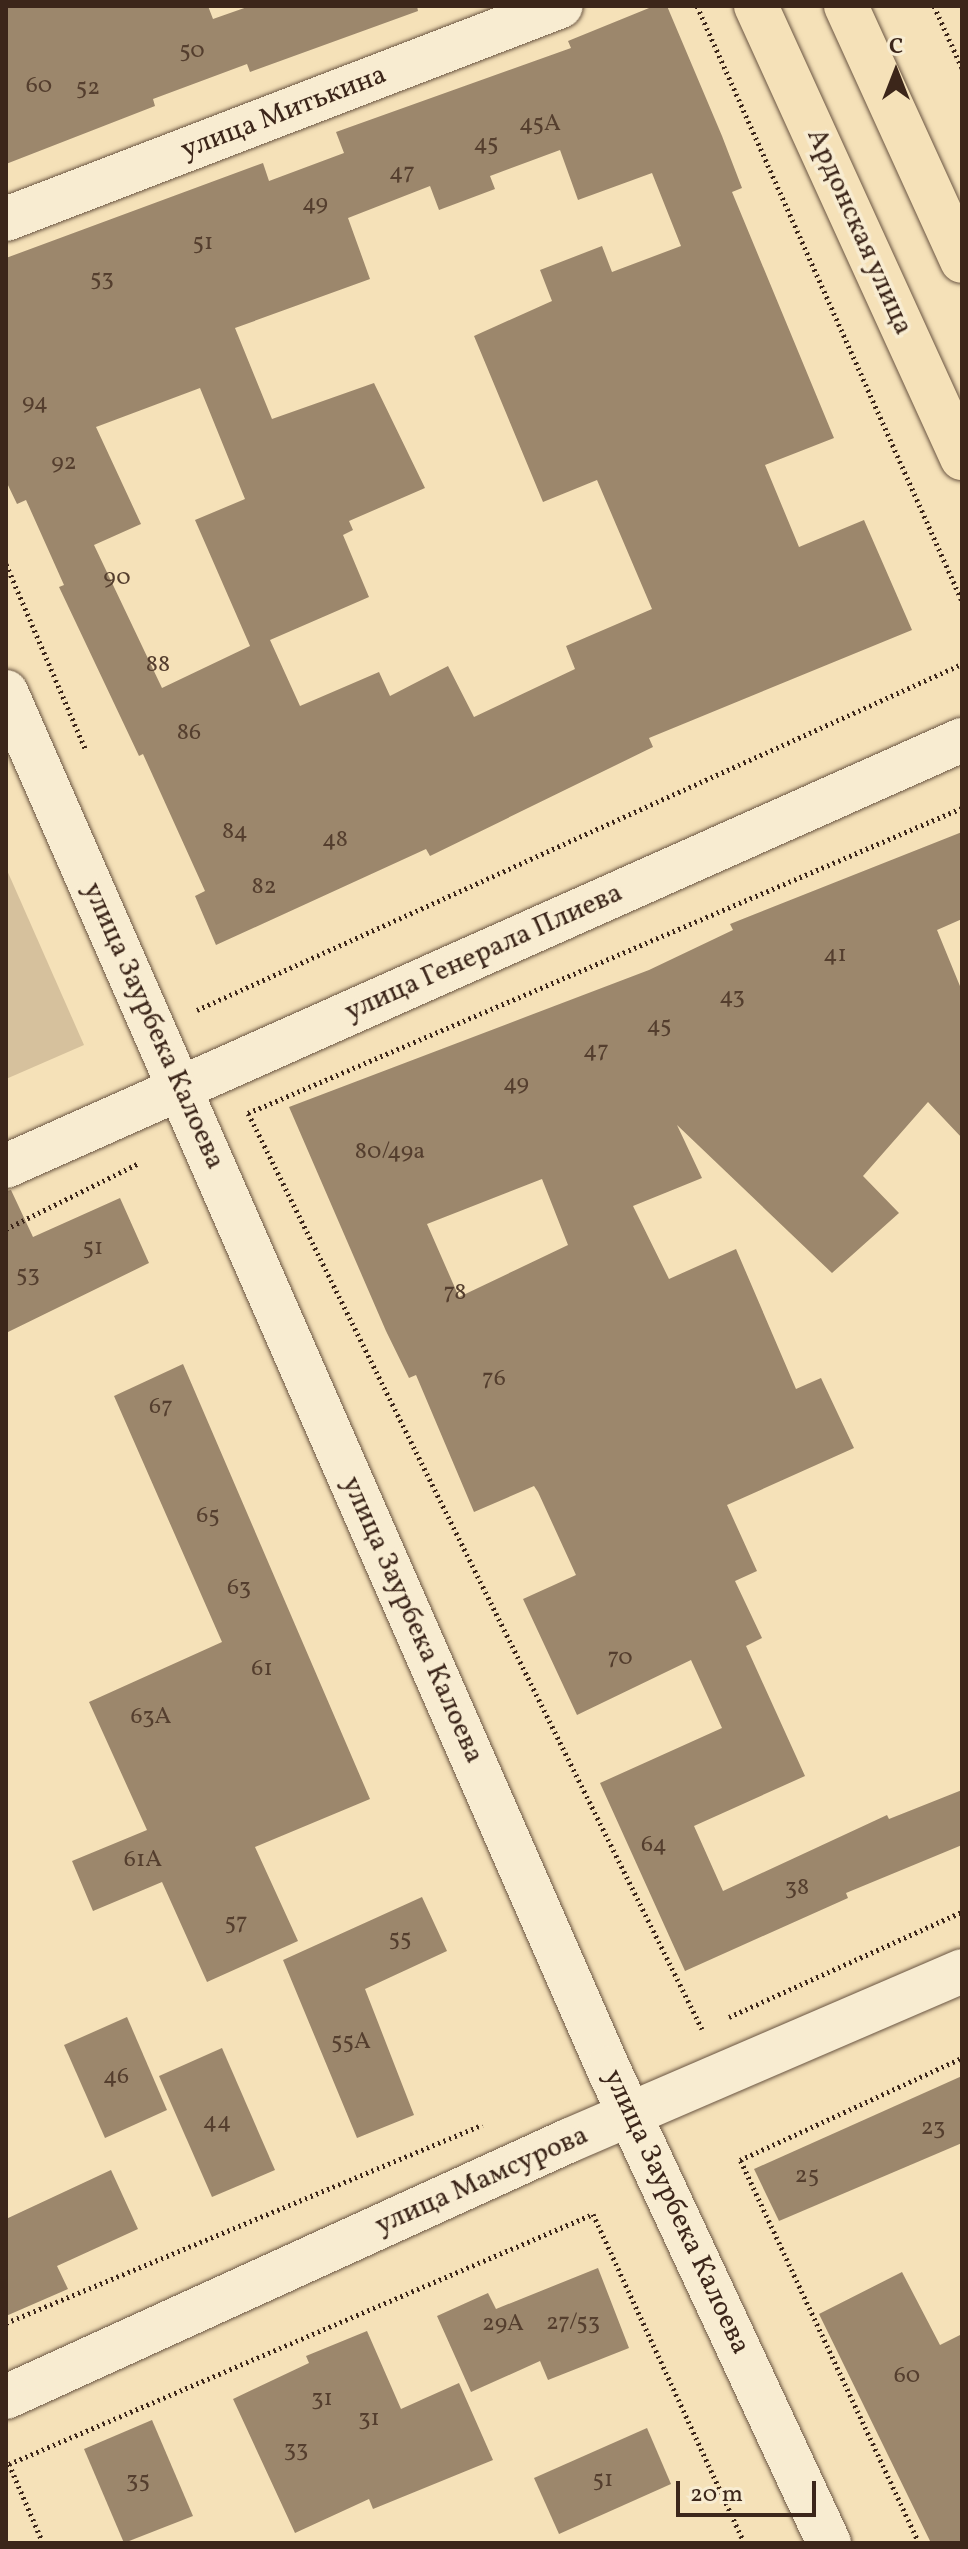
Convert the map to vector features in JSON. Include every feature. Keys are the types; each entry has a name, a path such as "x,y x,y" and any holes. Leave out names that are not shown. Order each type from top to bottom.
{"main road":[{"name":"Ардонская улица","path":"756,6 962,458"},
{"path":"846,6 962,261"}],"street":[{"name":"улица Митькина","path":"6,219 561,6"},
{"name":"улица Заурбека Калоева","path":"6,692 632,2114 829,2543"},
{"name":"улица Генерала Плиева","path":"6,1166 962,740"},
{"name":"улица Мамсурова","path":"6,2397 632,2114 962,1971"}],"path":[{"path":"697,6 962,601"},
{"path":"934,6 962,68"},
{"path":"6,564 93,766"},
{"path":"192,997 198,1012 962,664"},
{"path":"713,2024 699,2031 248,1113 962,808"},
{"path":"6,1229 139,1163"},
{"path":"727,2018 962,1912"},
{"path":"919,2543 740,2160 962,2058"},
{"path":"6,2323 490,2122"},
{"path":"43,2543 9,2464 593,2214 744,2543"}],"shaded area":[{"path":"6,868 84,1045 6,1079"}],"building":[{"path":"6,6 208,6 213,19 250,6 417,6 418,11 250,72 247,64 153,99 155,106 6,164"},
{"path":"654,6 667,6 742,188 732,192 834,438 765,465 799,547 864,520 912,630 649,738 653,747 430,856 426,849 216,945 195,896 205,891 143,754 139,756 59,587 64,585 26,500 17,504 6,481 6,258 263,163 269,181 344,153 336,132 571,48 568,41","holes":["560,150 578,200 652,173 681,246 612,272 602,246 540,270 552,301 474,336 543,502 597,480 652,609 566,646 575,669 474,717 448,666 390,696 379,672 300,706 270,640 369,597 343,535 353,530 349,521 425,488 374,383 272,419 235,328 370,279 348,218 430,186 439,210 495,189 490,176","200,388 245,499 195,520 250,646 162,688 94,545 141,524 96,427"]},
{"path":"962,832 962,919 937,930 962,991 962,1138 928,1102 863,1176 899,1213 832,1273 677,1125 702,1178 633,1206 669,1279 736,1249 796,1389 821,1378 854,1448 727,1505 757,1571 735,1581 762,1638 746,1646 805,1776 694,1826 723,1891 887,1815 889,1819 962,1790 962,1845 846,1893 848,1898 685,1971 600,1783 722,1728 691,1660 577,1715 523,1599 576,1575 538,1492 534,1486 474,1512 416,1375 409,1378 386,1331 289,1107 649,970 733,930 730,924","holes":["542,1179 568,1245 459,1297 427,1224"]},
{"path":"11,1190 33,1237 120,1198 149,1263 6,1333 6,1191"},
{"path":"183,1364 370,1799 255,1847 298,1941 207,1982 162,1882 93,1911 72,1861 147,1830 89,1702 222,1642 114,1396"},
{"path":"422,1897 447,1951 365,1989 414,2115 357,2138 283,1960"},
{"path":"127,2017 167,2110 105,2138 64,2045"},
{"path":"222,2048 275,2170 212,2197 159,2076"},
{"path":"962,2076 962,2143 779,2221 754,2169"},
{"path":"111,2170 138,2229 57,2266 68,2289 6,2316 6,2219"},
{"path":"598,2268 629,2348 548,2380 540,2361 471,2392 437,2316 488,2293 496,2309"},
{"path":"902,2272 940,2345 962,2334 962,2543 931,2543 819,2314"},
{"path":"367,2331 401,2409 459,2383 493,2460 373,2509 369,2499 295,2533 233,2399 309,2363 306,2356"},
{"path":"152,2420 193,2516 124,2543 84,2449"},
{"path":"647,2428 671,2484 559,2534 534,2478"}]}
